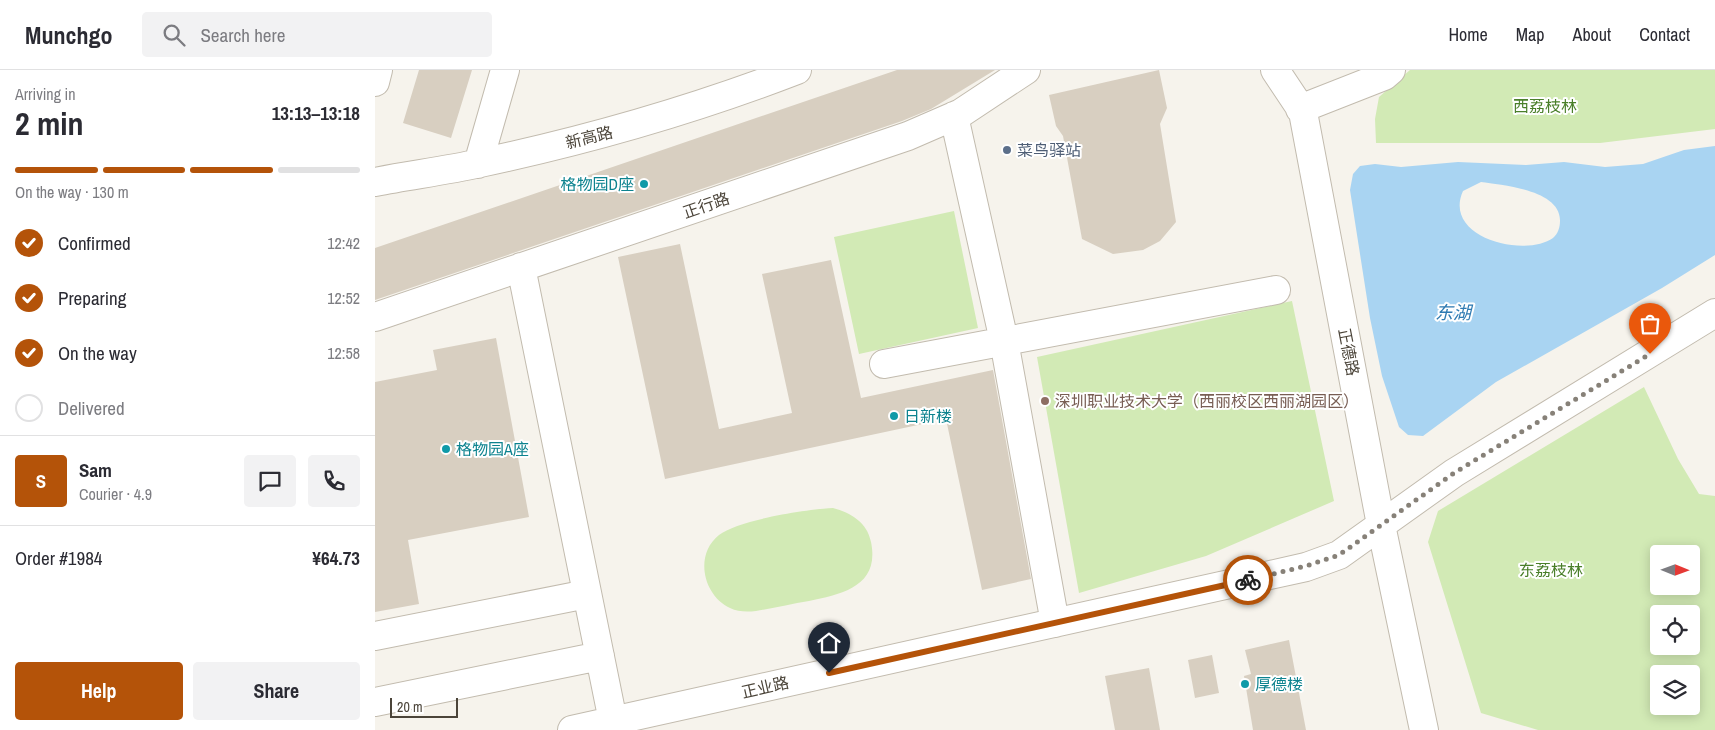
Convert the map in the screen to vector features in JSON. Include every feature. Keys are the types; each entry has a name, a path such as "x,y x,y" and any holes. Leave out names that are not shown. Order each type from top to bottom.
{"street":[{"path":"375,82 379,70"},
{"path":"478,164 505,70"},
{"name":"新高路","path":"375,182 478,164 606,133 672,115 797,70"},
{"name":"正行路","path":"375,317 908,136 954,116 1026,70"},
{"name":"正德路","path":"1275,70 1303,112 1381,525 1424,730"},
{"path":"1300,109 1384,76 1391,70"},
{"path":"954,116 1004,341 1055,623"},
{"path":"521,267 613,721"},
{"path":"884,364 1276,290"},
{"name":"正业路","path":"572,730 1306,566 1339,555 1454,473 1715,313"},
{"path":"375,636 587,594"},
{"path":"375,702 600,656"}],"green space":[{"name":"西荔枝林","path":"1410,70 1715,70 1715,129 1600,143 1376,143 1375,119 1379,97"},
{"path":"954,211 978,328 859,354 834,237"},
{"path":"1292,301 1334,501 1206,556 1079,593 1037,357"},
{"name":"东荔枝林","path":"1644,387 1678,459 1699,494 1715,496 1715,730 1538,730 1481,713 1428,542 1438,511"},
{"path":"833,508 857,519 869,535 872,557 870,569 856,585 846,591 822,598 746,612 730,608 713,594 705,574 704,563 711,543 719,535 757,520 791,513"}],"water":[{"name":"东湖","path":"1715,146 1715,255 1662,288 1496,382 1423,436 1408,435 1399,427 1382,376 1370,318 1350,190 1353,174 1360,166 1375,164 1401,167 1458,162 1526,165 1564,162 1605,167 1643,164 1684,150","holes":["1481,182 1516,187 1541,196 1551,202 1558,211 1560,221 1560,226 1555,236 1540,244 1524,246 1490,240 1475,232 1464,221 1460,207 1463,191"]}],"building":[{"path":"419,70 472,70 451,138 403,123"},
{"name":"格物园D座","path":"897,70 995,70 931,109 902,121 375,300 375,248"},
{"path":"1159,70 1167,108 1160,124 1176,222 1160,241 1143,250 1113,254 1082,239 1063,136 1056,126 1049,95"},
{"name":"日新楼","path":"680,244 719,429 792,413 762,274 831,260 861,398 993,370 1031,579 982,590 946,419 665,479 618,257"},
{"name":"格物园A座","path":"496,338 529,517 408,540 419,604 375,612 375,382 437,370 433,350"},
{"path":"1289,640 1306,730 1253,730 1244,676 1251,674 1245,650"},
{"path":"1212,655 1219,693 1195,698 1188,660"},
{"path":"1149,668 1160,730 1115,730 1105,676"}],"way so far":[{"path":"1248,580 1306,566 1339,555 1454,473 1650,354"}],"place":[{"name":"菜鸟驿站","path":"1007,150"},
{"name":"格物园D座","path":"644,184"},
{"name":"深圳职业技术大学（西丽校区西丽湖园区）","path":"1045,401"},
{"name":"日新楼","path":"894,416"},
{"name":"格物园A座","path":"446,449"},
{"name":"厚德楼","path":"1245,684"}],"route":[{"path":"829,673 1248,580"}]}
